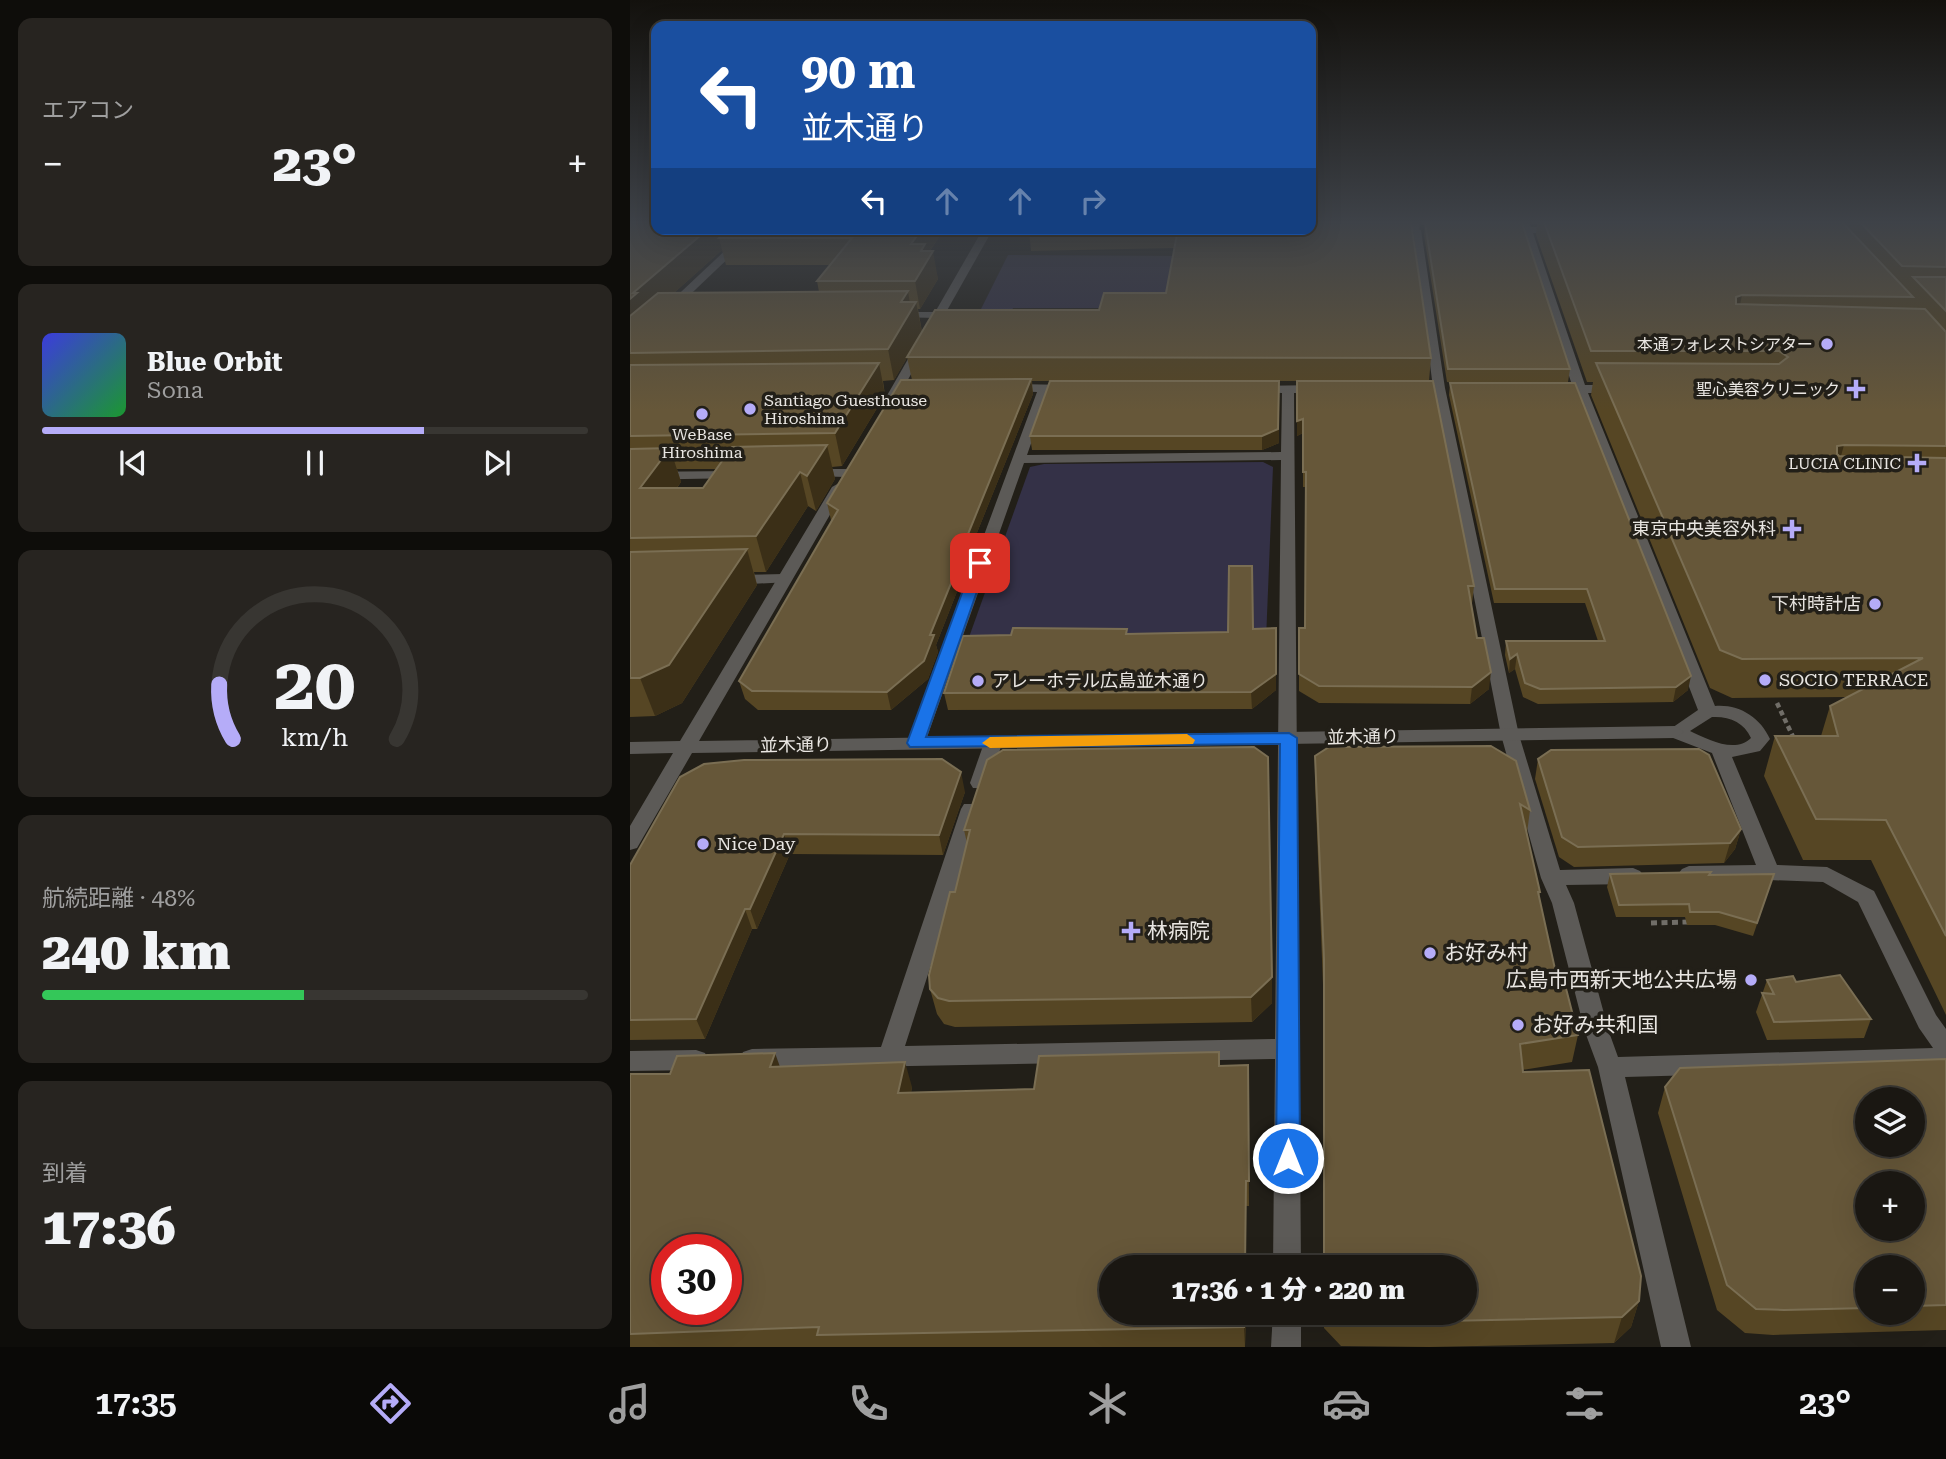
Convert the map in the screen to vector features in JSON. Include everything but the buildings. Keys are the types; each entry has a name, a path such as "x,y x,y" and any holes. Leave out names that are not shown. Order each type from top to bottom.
{"street":[{"path":"676,316 662,316 695,285"},
{"path":"886,408 905,387 938,316 956,285"},
{"path":"1425,285 1439,388 1510,735 1552,878 1563,903 1597,1032 1610,1067 1676,1347"},
{"path":"1545,285 1580,389 1708,712"},
{"path":"885,316 938,316"},
{"path":"877,387 905,387"},
{"path":"989,388 1085,389"},
{"path":"916,743 1044,388"},
{"path":"1248,389 1329,389"},
{"path":"1287,1255 1289,389"},
{"path":"1541,389 1635,389"},
{"path":"1017,459 1287,456"},
{"path":"630,843 851,468 791,474"},
{"path":"630,476 750,474"},
{"path":"711,580 784,579"},
{"path":"1722,711 1739,715 1756,727 1761,738 1756,747 1744,752 1719,748 1675,732 1708,712 1722,711"},
{"name":"並木通り","path":"630,748 1675,732"},
{"path":"890,1056 993,743"},
{"path":"1719,748 1769,872"},
{"path":"1674,875 1769,872 1827,875 1867,897 1927,1021 1946,1047"},
{"path":"1552,878 1647,875"},
{"path":"630,1061 1289,1049"},
{"path":"1610,1067 1946,1058"},
{"path":"1286,1347 1287,1325"}],"path":[{"path":"1777,703 1800,752"},
{"path":"1651,923 1686,922"}],"shaded area":[{"path":"993,285 1192,285 1188,308 1013,308 1008,319 976,319"},
{"path":"1263,462 1273,467 1266,640 968,640 1030,467 1044,464"}],"slow traffic":[{"path":"990,743 1187,740"}],"place":[{"name":"本通フォレストシアター","path":"1827,344"},
{"name":"聖心美容クリニック","path":"1856,389"},
{"name":"Santiago Guesthouse Hiroshima","path":"750,409"},
{"name":"WeBase Hiroshima","path":"702,414"},
{"name":"LUCIA CLINIC","path":"1917,463"},
{"name":"東京中央美容外科","path":"1792,529"},
{"name":"下村時計店","path":"1875,604"},
{"name":"SOCIO TERRACE","path":"1765,680"},
{"name":"アレーホテル広島並木通り","path":"978,681"},
{"name":"Nice Day","path":"703,844"},
{"name":"林病院","path":"1131,931"},
{"name":"お好み村","path":"1430,953"},
{"name":"広島市西新天地公共広場","path":"1751,980"},
{"name":"お好み共和国","path":"1518,1025"}],"route":[{"path":"980,563 916,743 1289,738 1288,1158"}]}
